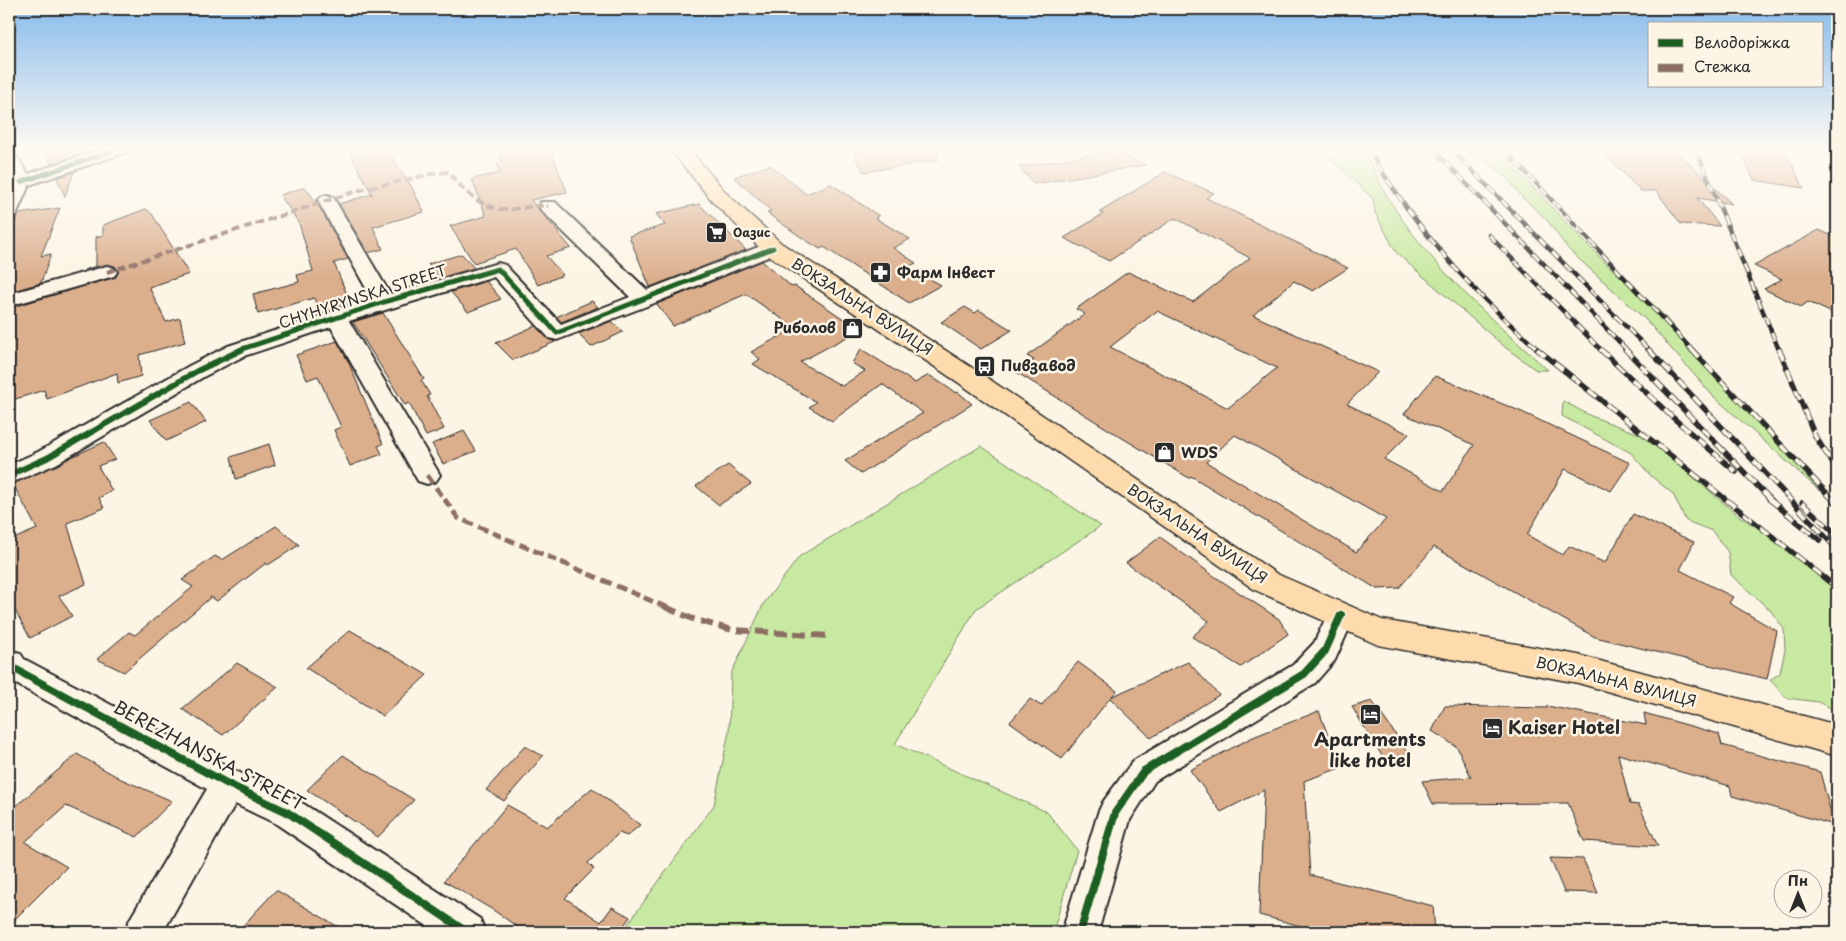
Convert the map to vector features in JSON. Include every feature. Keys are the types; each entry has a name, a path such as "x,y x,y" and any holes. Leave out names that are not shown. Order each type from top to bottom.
{"main road":[{"name":"ВОКЗАЛЬНА ВУЛИЦЯ","path":"716,193 773,248 976,382 1266,582 1378,632 1578,669 1837,741"}],"street":[{"path":"9,211 16,193"},
{"path":"326,201 339,220 384,302"},
{"path":"548,206 645,300"},
{"name":"CHYHYRYNSKA STREET","path":"9,474 47,458 197,370 236,351 384,302 498,268 557,333 645,300 773,248"},
{"path":"9,300 107,272"},
{"path":"337,319 427,475"},
{"path":"1080,932 1115,813 1144,770 1304,674 1325,651 1341,615"},
{"name":"BEREZHANSKA STREET","path":"9,662 13,668 228,784 287,812 467,932"},
{"path":"142,932 228,784"}],"green space":[{"path":"1367,193 1385,193 1411,232 1447,274 1486,314 1548,370 1536,370 1506,348 1402,258 1396,252 1375,213 1373,199"},
{"path":"1519,193 1539,193 1587,245 1620,277 1655,306 1820,491 1712,395 1646,320 1569,250 1546,219"},
{"path":"1563,401 1591,416 1642,435 1676,457 1685,470 1739,516 1775,538 1837,586 1837,711 1818,702 1787,698 1770,680 1780,673 1785,650 1784,629 1770,610 1731,575 1728,552 1712,531 1686,521 1673,494 1651,476 1631,453 1562,416"},
{"path":"981,446 1101,526 976,609 895,744 1047,812 1077,850 1053,932 622,932 714,805 729,731 731,674 764,603 800,556"}],"building":[{"path":"287,193 309,193 319,206 348,259 334,263 350,302 320,314 314,298 258,314 253,294 299,282 297,275 313,271 299,223 280,195"},
{"path":"414,193 424,212 373,227 383,249 368,253 339,204 372,194"},
{"path":"477,193 563,193 531,200 571,248 546,256 563,275 538,285 516,249 474,263 450,226 486,216"},
{"path":"751,193 844,193 879,216 875,218 910,239 893,248 916,263 908,267 941,285 909,303 824,247 820,249 801,237 767,213 771,211"},
{"path":"1131,193 1214,193 1206,198 1348,268 1313,291 1294,281 1253,315 1378,372 1347,404 1409,434 1384,459 1443,491 1474,445 1404,414 1435,376 1522,412 1630,463 1611,491 1565,469 1527,535 1563,555 1569,546 1605,563 1633,514 1694,542 1680,570 1733,597 1729,603 1777,631 1767,679 1595,637 1434,547 1399,588 1377,589 1191,476 1189,478 1119,436 1016,372 1034,360 1027,356 1085,314 1076,309 1128,272 1193,302 1250,258 1175,218 1109,261 1064,238 1103,214 1100,212","holes":["1157,311 1277,368 1228,408 1110,347","1235,435 1386,519 1356,552 1206,462"]},
{"path":"1657,193 1720,193 1732,204 1697,198 1720,226 1681,224"},
{"path":"699,204 746,250 650,287 629,236 665,225 656,214"},
{"path":"60,208 41,256 51,254 41,283 9,292 9,237 19,214"},
{"path":"146,209 152,214 189,274 149,287 166,322 180,318 185,342 139,355 141,376 118,383 117,373 47,399 44,390 9,401 9,308 116,277 118,271 115,266 108,264 84,270 96,266 96,237 103,235 103,225"},
{"path":"1819,230 1837,238 1837,315 1808,302 1801,307 1764,289 1782,279 1754,266"},
{"path":"462,254 474,268 440,278 428,264"},
{"path":"762,261 792,287 795,286 860,330 800,362 842,386 865,371 852,363 861,349 915,383 929,375 956,393 958,392 972,404 861,474 845,461 923,413 882,384 832,421 809,407 816,402 753,364 760,359 751,352 795,328 746,294 673,326 657,304"},
{"path":"486,281 501,299 468,312 451,292"},
{"path":"592,301 598,307 561,322 556,317"},
{"path":"965,307 975,313 979,310 1012,330 981,349 941,322"},
{"path":"383,313 424,379 421,380 430,395 427,396 444,429 426,436 409,403 405,405 353,322"},
{"path":"612,321 623,332 591,347 578,334"},
{"path":"535,326 548,339 555,342 513,360 496,343"},
{"path":"337,341 348,361 383,444 378,446 382,454 350,466 334,430 341,427 318,376 307,380 296,355"},
{"path":"191,402 206,422 166,441 150,420"},
{"path":"464,431 476,451 443,464 432,444"},
{"path":"104,442 115,459 98,466 112,491 99,498 104,508 67,523 86,584 59,596 72,616 30,638 10,601 9,541 37,529 13,484"},
{"path":"269,444 275,465 236,479 231,457"},
{"path":"728,465 751,484 719,505 696,486"},
{"path":"276,526 299,545 268,565 266,563 217,601 211,597 124,672 97,659 129,632 135,635 193,587 182,580 215,556 222,560"},
{"path":"1160,537 1279,619 1288,634 1241,667 1192,637 1209,621 1126,563"},
{"path":"350,630 427,675 383,716 306,668"},
{"path":"1078,662 1117,691 1111,697 1188,662 1219,695 1151,738 1110,698 1062,759 1010,722 1030,699 1041,706"},
{"path":"237,663 278,687 223,735 182,709"},
{"path":"1372,701 1409,754 1384,759 1352,707"},
{"path":"1445,706 1547,708 1547,706 1646,725 1644,713 1719,734 1722,745 1820,772 1834,825 1732,796 1730,786 1618,754 1630,804 1639,805 1658,846 1584,841 1568,803 1433,804 1422,781 1471,777 1457,747 1432,731"},
{"path":"1319,711 1340,768 1304,781 1310,875 1433,906 1435,932 1324,932 1259,915 1264,790 1221,812 1190,770 1253,737"},
{"path":"525,746 543,756 504,801 486,790"},
{"path":"77,754 121,779 172,801 137,837 66,806 25,842 67,867 9,925 9,812"},
{"path":"343,755 414,800 378,837 307,790"},
{"path":"592,788 640,825 627,836 619,833 588,863 594,869 565,898 601,922 612,907 630,917 619,932 525,932 493,910 444,881 507,805 547,827"},
{"path":"1550,858 1583,859 1598,893 1564,892"},
{"path":"276,890 347,932 237,932"}],"railway":[{"path":"1397,193 1445,257 1490,305 1539,350"},
{"path":"1475,193 1627,350"},
{"path":"1494,193 1649,350"},
{"path":"1545,193 1692,350"},
{"path":"1714,193 1779,350"},
{"path":"1489,235 1600,349"},
{"path":"1537,349 1837,588"},
{"path":"1600,349 1671,416 1736,472"},
{"path":"1625,349 1774,503"},
{"path":"1648,349 1837,549"},
{"path":"1691,349 1837,504"},
{"path":"1779,349 1815,436 1837,470"},
{"path":"1769,499 1820,540"},
{"path":"1802,503 1837,535"}],"marked path":[{"path":"107,272 351,193"},
{"path":"468,193 485,205 503,210 548,206"},
{"path":"427,475 458,518 693,619 732,630 829,636"}],"cycle path":[{"path":"9,475 47,458 197,371 236,351 384,302 498,269 557,333 773,248"},
{"path":"1080,932 1115,813 1144,771 1304,674 1325,651 1341,615"},
{"path":"9,662 13,668 228,784 287,812 467,932"}],"place":[{"name":"Оазис","path":"717,233"},
{"name":"Фарм Інвест","path":"881,273"},
{"name":"Риболов","path":"852,328"},
{"name":"Пивзавод","path":"985,366"},
{"name":"WDS","path":"1165,453"},
{"name":"Apartments like hotel","path":"1370,715"},
{"name":"Kaiser Hotel","path":"1492,728"}]}
